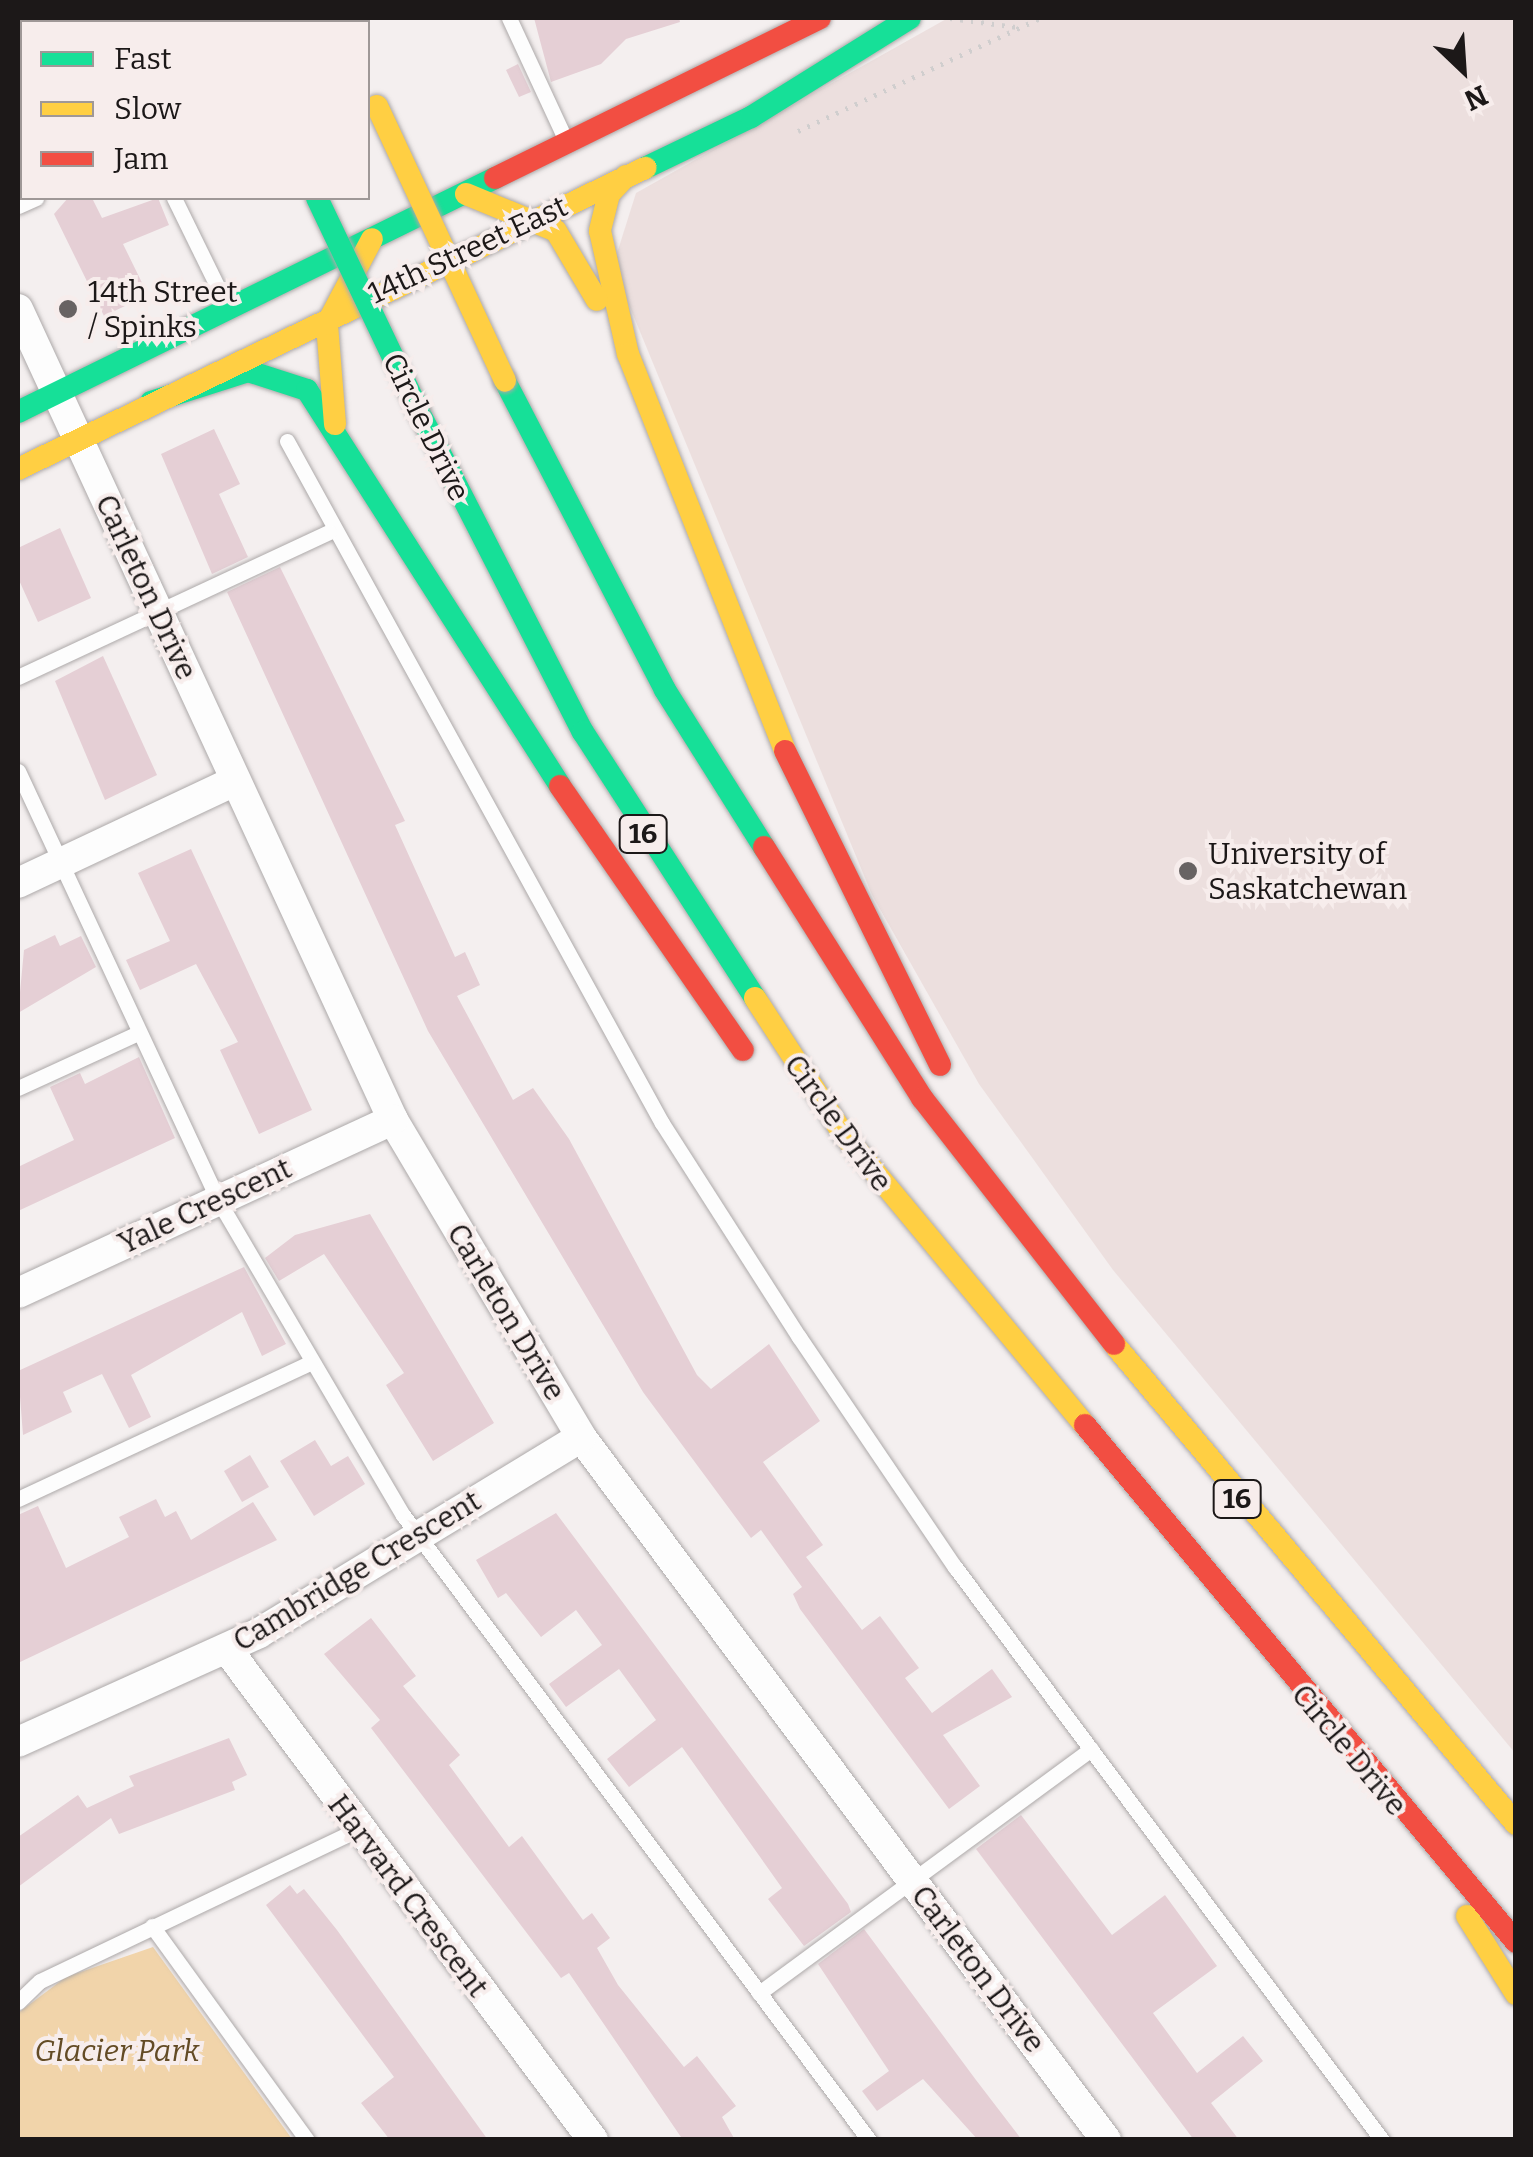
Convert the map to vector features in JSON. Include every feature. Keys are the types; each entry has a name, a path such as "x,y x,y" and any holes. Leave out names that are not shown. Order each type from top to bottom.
{"main road":[{"name":"14th Street East","path":"18,412 820,18"},
{"name":"14th Street East","path":"18,469 336,310 751,117 910,18"},
{"name":"16","path":"372,96 505,381 665,690 848,988 971,1163 1208,1466 1516,1824"},
{"path":"626,176 609,194 600,231 628,354"},
{"path":"466,194 534,220 565,239 628,354 776,731 943,1071 971,1163"},
{"name":"Circle Drive","path":"318,200 418,410 645,837 916,1229 1414,1828 1516,1942"},
{"path":"336,424 322,349 336,310 372,239"},
{"path":"151,402 224,375 267,372 307,390 336,424 468,656 764,1077"},
{"path":"821,1148 873,1210 916,1229"},
{"path":"1414,1828 1516,1994"}],"street":[{"name":"Carleton Drive","path":"18,309 393,1120 581,1438 1106,2140"},
{"path":"18,884 235,781"},
{"name":"Yale Crescent","path":"18,1293 393,1120"},
{"name":"Cambridge Crescent","path":"18,1742 227,1650 581,1438"},
{"name":"Harvard Crescent","path":"227,1650 593,2140"}],"lane":[{"path":"509,18 566,143"},
{"path":"175,200 228,309"},
{"path":"286,441 329,532 662,1123 955,1567 1382,2140"},
{"path":"18,677 329,532"},
{"path":"18,771 218,1200 417,1536 868,2140"},
{"path":"18,1088 138,1033"},
{"path":"18,1499 312,1362"},
{"path":"759,1992 1091,1749"},
{"path":"18,2002 40,1981 358,1830"},
{"path":"152,1926 307,2140"}],"path":[{"path":"952,18 1020,27 1040,18"}],"shaded area":[{"name":"University of Saskatchewan","path":"948,18 1515,18 1515,1753 1113,1270 979,1084 872,895 613,266 636,193"}],"green space":[{"name":"Glacier Park","path":"153,1947 292,2139 18,2139 18,2013 66,1977"}],"building":[{"path":"534,18 679,18 680,22 626,39 601,64 551,82"},
{"path":"518,64 531,92 519,97 506,70"},
{"path":"66,200 93,200 102,218 159,200 169,225 123,244 148,295 104,316 54,214"},
{"path":"214,429 240,484 219,494 248,557 212,574 161,454"},
{"path":"60,528 91,598 38,622 18,578 18,548"},
{"path":"280,567 405,821 395,825 455,957 465,952 480,985 457,996 513,1100 533,1088 569,1139 697,1375 711,1389 769,1344 820,1421 763,1462 823,1545 806,1557 862,1630 880,1616 919,1668 905,1678 932,1713 992,1669 1012,1697 943,1735 980,1786 949,1809 800,1609 793,1594 802,1587 761,1530 751,1538 643,1392 428,1031 227,592"},
{"path":"103,656 157,775 105,800 55,681"},
{"path":"191,849 312,1110 259,1134 220,1050 238,1042 196,964 140,990 126,960 170,941 138,873"},
{"path":"55,935 60,946 81,936 96,967 18,1013 24,950"},
{"path":"139,1057 175,1138 18,1211 18,1167 74,1140 50,1087 80,1073 85,1084"},
{"path":"370,1214 494,1423 433,1461 386,1385 404,1373 324,1254 279,1281 265,1258 295,1235"},
{"path":"244,1267 286,1344 262,1356 242,1312 131,1375 151,1417 129,1428 102,1374 63,1392 72,1412 23,1435 18,1371"},
{"path":"315,1440 331,1466 348,1456 365,1484 314,1516 280,1461"},
{"path":"250,1455 269,1487 242,1502 224,1471"},
{"path":"156,1499 165,1517 176,1511 191,1540 253,1502 277,1540 18,1663 18,1515 38,1506 66,1568 129,1537 119,1517"},
{"path":"556,1513 848,1904 851,1912 804,1946 768,1899 782,1888 682,1747 629,1787 607,1759 656,1720 619,1669 566,1707 549,1684 602,1645 576,1610 541,1637 506,1593 498,1598 476,1560"},
{"path":"371,1618 416,1676 403,1686 460,1755 449,1765 509,1847 522,1836 583,1920 592,1913 610,1938 597,1948 618,1985 684,2067 697,2056 736,2106 722,2117 735,2140 683,2140 569,1973 561,1978 371,1728 380,1720 324,1654"},
{"path":"229,1738 247,1775 232,1782 235,1790 119,1834 111,1818 18,1887 18,1837 78,1795 87,1808 134,1786 129,1776"},
{"path":"1021,1815 1112,1935 1165,1895 1217,1966 1153,2013 1197,2073 1243,2036 1263,2061 1211,2103 1239,2140 1194,2140 976,1849"},
{"path":"290,1885 297,1894 304,1889 337,1930 488,2140 390,2140 361,2103 394,2077 266,1905"},
{"path":"864,1929 1022,2140 978,2140 923,2079 877,2111 862,2091 889,2071 818,1964"}],"traffic: fast":[{"path":"645,168 751,117 910,18"},
{"path":"18,412 495,178"},
{"path":"318,200 418,410"},
{"path":"151,402 248,371 307,390 560,786"},
{"path":"505,381 665,690 764,847"},
{"path":"418,410 583,732 755,998"}],"traffic: slow":[{"path":"377,106 505,381"},
{"path":"18,469 645,168"},
{"path":"626,176 609,194 600,231 628,354 785,751"},
{"path":"466,194 556,231 597,300"},
{"path":"335,424 327,324 372,239"},
{"path":"755,998 844,1135 1085,1425"},
{"path":"1114,1344 1516,1824"},
{"path":"1467,1916 1516,1994"}],"traffic: jam":[{"path":"495,178 820,18"},
{"path":"785,751 940,1065"},
{"path":"560,786 743,1050"},
{"path":"764,847 922,1098 1114,1344"},
{"path":"1085,1425 1516,1942"}],"place":[{"name":"14th Street / Spinks","path":"68,309"},
{"name":"University of Saskatchewan","path":"1188,871"}]}
